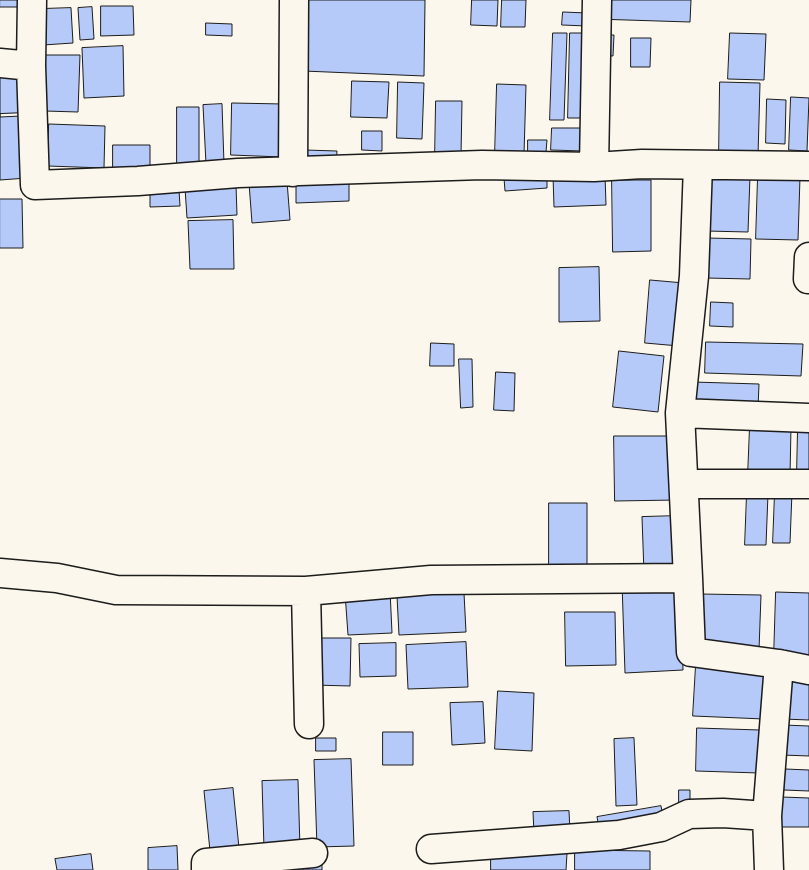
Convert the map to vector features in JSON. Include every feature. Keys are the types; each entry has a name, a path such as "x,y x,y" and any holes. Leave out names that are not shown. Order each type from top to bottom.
{"street":[{"path":"32,0 30,66 35,185 138,181 238,173 482,165 594,167 642,164 809,166"},
{"path":"293,172 294,0"},
{"path":"594,167 597,0"},
{"path":"0,64 30,66"},
{"path":"698,165 694,276 680,413 685,484 691,652 809,670"},
{"path":"680,413 809,418"},
{"path":"685,484 809,484"},
{"path":"0,573 57,578 116,590 306,591 431,580 688,578"},
{"path":"306,591 309,724"},
{"path":"769,870 767,816 779,664"},
{"path":"431,849 619,835 661,827 689,814 723,813 767,816"},
{"path":"206,870 206,863 313,853"}],"building":[{"path":"0,0 19,0 19,7 0,7"},
{"path":"303,0 425,0 424,76 303,71"},
{"path":"472,0 498,0 497,26 471,25"},
{"path":"502,0 526,0 525,27 501,27"},
{"path":"596,0 691,0 690,22 595,19"},
{"path":"101,6 133,6 134,35 101,36"},
{"path":"92,7 94,39 80,40 78,8"},
{"path":"71,8 73,43 43,45 41,9"},
{"path":"563,12 587,13 587,26 562,25"},
{"path":"206,23 232,24 232,36 206,35"},
{"path":"553,33 567,33 564,120 550,120"},
{"path":"570,33 587,33 585,118 568,118"},
{"path":"730,33 766,34 764,80 728,79"},
{"path":"604,35 614,35 613,56 603,55"},
{"path":"631,38 651,38 650,67 631,67"},
{"path":"123,46 124,96 84,98 82,48"},
{"path":"46,55 80,55 78,112 45,111"},
{"path":"20,67 21,116 0,117 0,68"},
{"path":"352,81 389,82 387,118 351,117"},
{"path":"398,82 424,83 422,139 397,138"},
{"path":"720,82 760,83 758,156 719,155"},
{"path":"497,84 526,85 524,155 495,154"},
{"path":"791,97 809,98 807,151 789,150"},
{"path":"767,99 786,100 785,144 766,143"},
{"path":"436,101 462,101 461,156 435,156"},
{"path":"232,103 283,104 282,157 231,155"},
{"path":"222,104 224,164 206,164 203,105"},
{"path":"177,107 199,107 199,167 177,167"},
{"path":"23,113 27,178 0,180 0,114"},
{"path":"49,124 105,126 104,168 48,166"},
{"path":"552,128 583,128 583,151 551,150"},
{"path":"362,131 382,131 382,151 362,150"},
{"path":"528,140 547,140 546,152 528,152"},
{"path":"113,145 150,145 150,169 113,169"},
{"path":"305,150 337,151 336,165 305,164"},
{"path":"707,174 750,176 748,232 706,231"},
{"path":"547,175 547,188 505,191 504,178"},
{"path":"605,175 606,205 554,207 553,176"},
{"path":"758,176 800,177 798,240 756,239"},
{"path":"349,180 349,201 296,203 296,182"},
{"path":"612,180 651,180 651,251 613,252"},
{"path":"287,181 290,220 252,223 249,183"},
{"path":"236,185 237,215 187,218 185,188"},
{"path":"179,190 180,206 150,207 150,191"},
{"path":"0,199 22,199 23,248 0,248"},
{"path":"233,220 234,269 190,269 188,221"},
{"path":"707,238 751,239 750,279 706,278"},
{"path":"599,267 600,321 559,322 559,268"},
{"path":"650,280 684,283 679,346 645,343"},
{"path":"711,302 733,303 733,327 710,326"},
{"path":"706,342 803,344 801,376 705,373"},
{"path":"431,343 454,344 454,366 430,366"},
{"path":"619,351 664,356 658,412 613,407"},
{"path":"459,359 472,359 473,407 461,408"},
{"path":"496,372 515,373 514,411 494,410"},
{"path":"693,382 759,384 758,408 693,406"},
{"path":"750,426 791,427 790,476 748,475"},
{"path":"798,427 809,428 809,474 797,473"},
{"path":"614,436 676,436 677,500 615,501"},
{"path":"775,492 792,492 790,543 773,543"},
{"path":"747,493 768,494 766,545 745,545"},
{"path":"549,503 587,503 587,571 549,571"},
{"path":"677,516 679,571 644,573 642,517"},
{"path":"680,581 683,670 625,673 622,583"},
{"path":"390,590 392,633 348,635 345,593"},
{"path":"776,592 809,593 809,658 774,657"},
{"path":"464,593 466,632 399,635 397,596"},
{"path":"700,594 761,595 759,650 698,648"},
{"path":"565,612 615,612 616,665 566,666"},
{"path":"314,638 351,638 350,686 313,685"},
{"path":"466,642 468,687 408,689 406,645"},
{"path":"396,643 396,676 360,677 359,644"},
{"path":"696,665 767,669 764,719 693,716"},
{"path":"784,681 809,682 809,720 783,719"},
{"path":"498,691 534,693 532,751 495,749"},
{"path":"483,702 485,743 452,745 450,703"},
{"path":"783,725 809,726 809,756 782,755"},
{"path":"697,728 760,730 759,773 696,771"},
{"path":"383,732 413,732 413,765 383,765"},
{"path":"316,738 336,738 336,751 316,751"},
{"path":"634,738 637,805 616,806 614,739"},
{"path":"351,759 354,846 317,847 314,760"},
{"path":"785,769 809,770 809,791 784,790"},
{"path":"298,780 300,849 264,849 262,781"},
{"path":"233,788 239,848 210,851 204,791"},
{"path":"679,790 690,790 690,807 679,807"},
{"path":"782,797 809,798 809,827 781,827"},
{"path":"661,806 664,821 600,832 597,817"},
{"path":"569,811 570,831 534,833 533,812"},
{"path":"177,846 178,870 148,870 148,848"},
{"path":"575,850 650,851 650,870 575,870"},
{"path":"491,852 567,853 566,870 491,870"},
{"path":"91,854 93,870 57,870 55,859"},
{"path":"246,863 322,864 322,870 246,870"}]}
